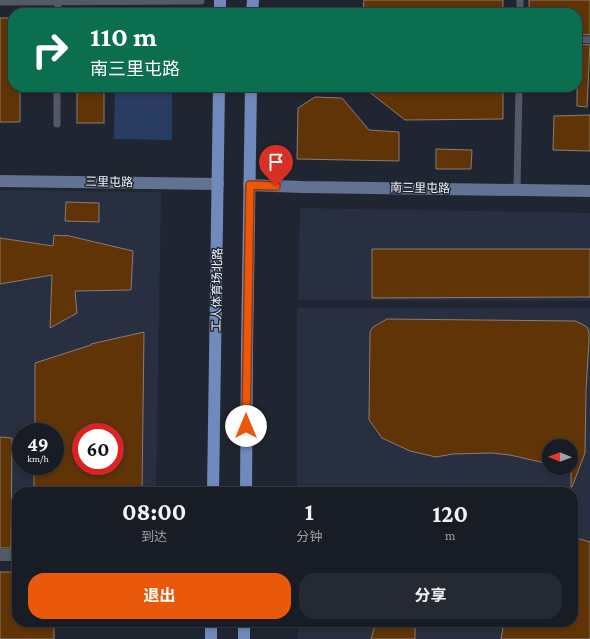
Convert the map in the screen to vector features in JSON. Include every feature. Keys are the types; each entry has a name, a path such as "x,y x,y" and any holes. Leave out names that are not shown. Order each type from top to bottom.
{"main road":[{"name":"工人体育场北路","path":"213,487 219,92"},
{"path":"246,487 251,92"},
{"path":"210,639 211,627"},
{"path":"244,627 244,639"}],"street":[{"name":"三里屯路","path":"0,181 218,184"},
{"name":"南三里屯路","path":"250,185 590,191"},
{"path":"0,555 12,555"}],"lane":[{"path":"0,2 200,1"},
{"path":"58,2 58,8"},
{"path":"57,92 57,124"},
{"path":"517,189 519,92"}],"shaded area":[{"path":"115,92 172,92 172,140 114,139"},
{"path":"0,190 161,192 156,487 12,487 12,546 0,546"},
{"path":"300,208 590,213 590,301 298,300"},
{"path":"297,308 590,308 590,639 298,639 298,627 578,627 578,487 297,487"}],"building":[{"path":"364,0 503,0 503,8 363,8"},
{"path":"529,0 590,0 590,35 582,34 582,8 529,8"},
{"path":"0,18 8,18 8,92 20,92 20,122 0,122"},
{"path":"582,44 590,45 587,107 577,106 577,92 582,92"},
{"path":"77,92 104,92 104,123 77,123"},
{"path":"369,92 503,92 503,119 405,120"},
{"path":"315,97 342,98 369,130 399,132 399,161 297,159 298,108"},
{"path":"590,115 590,151 553,150 554,116"},
{"path":"436,149 472,150 471,169 436,169"},
{"path":"66,202 99,203 99,222 65,221"},
{"path":"54,235 65,235 133,251 131,290 75,291 77,313 50,328 52,275 0,284 0,238 53,246"},
{"path":"372,249 590,249 590,297 372,298"},
{"path":"387,319 575,321 587,327 589,332 589,341 586,390 585,453 578,471 578,439 542,439 542,462 510,455 492,453 453,454 436,457 410,451 382,438 369,420 370,332 373,327"},
{"path":"144,332 142,487 34,487 34,475 64,475 64,423 35,423 35,363 91,344"},
{"path":"0,437 12,438 11,548 0,548"},
{"path":"571,475 577,475 572,487"},
{"path":"578,538 590,542 590,639 501,639 503,627 578,627"},
{"path":"0,572 12,572 12,627 54,627 54,639 0,639"},
{"path":"375,627 415,627 415,639 371,639"}],"route":[{"path":"246,426 250,185 276,186"}]}
